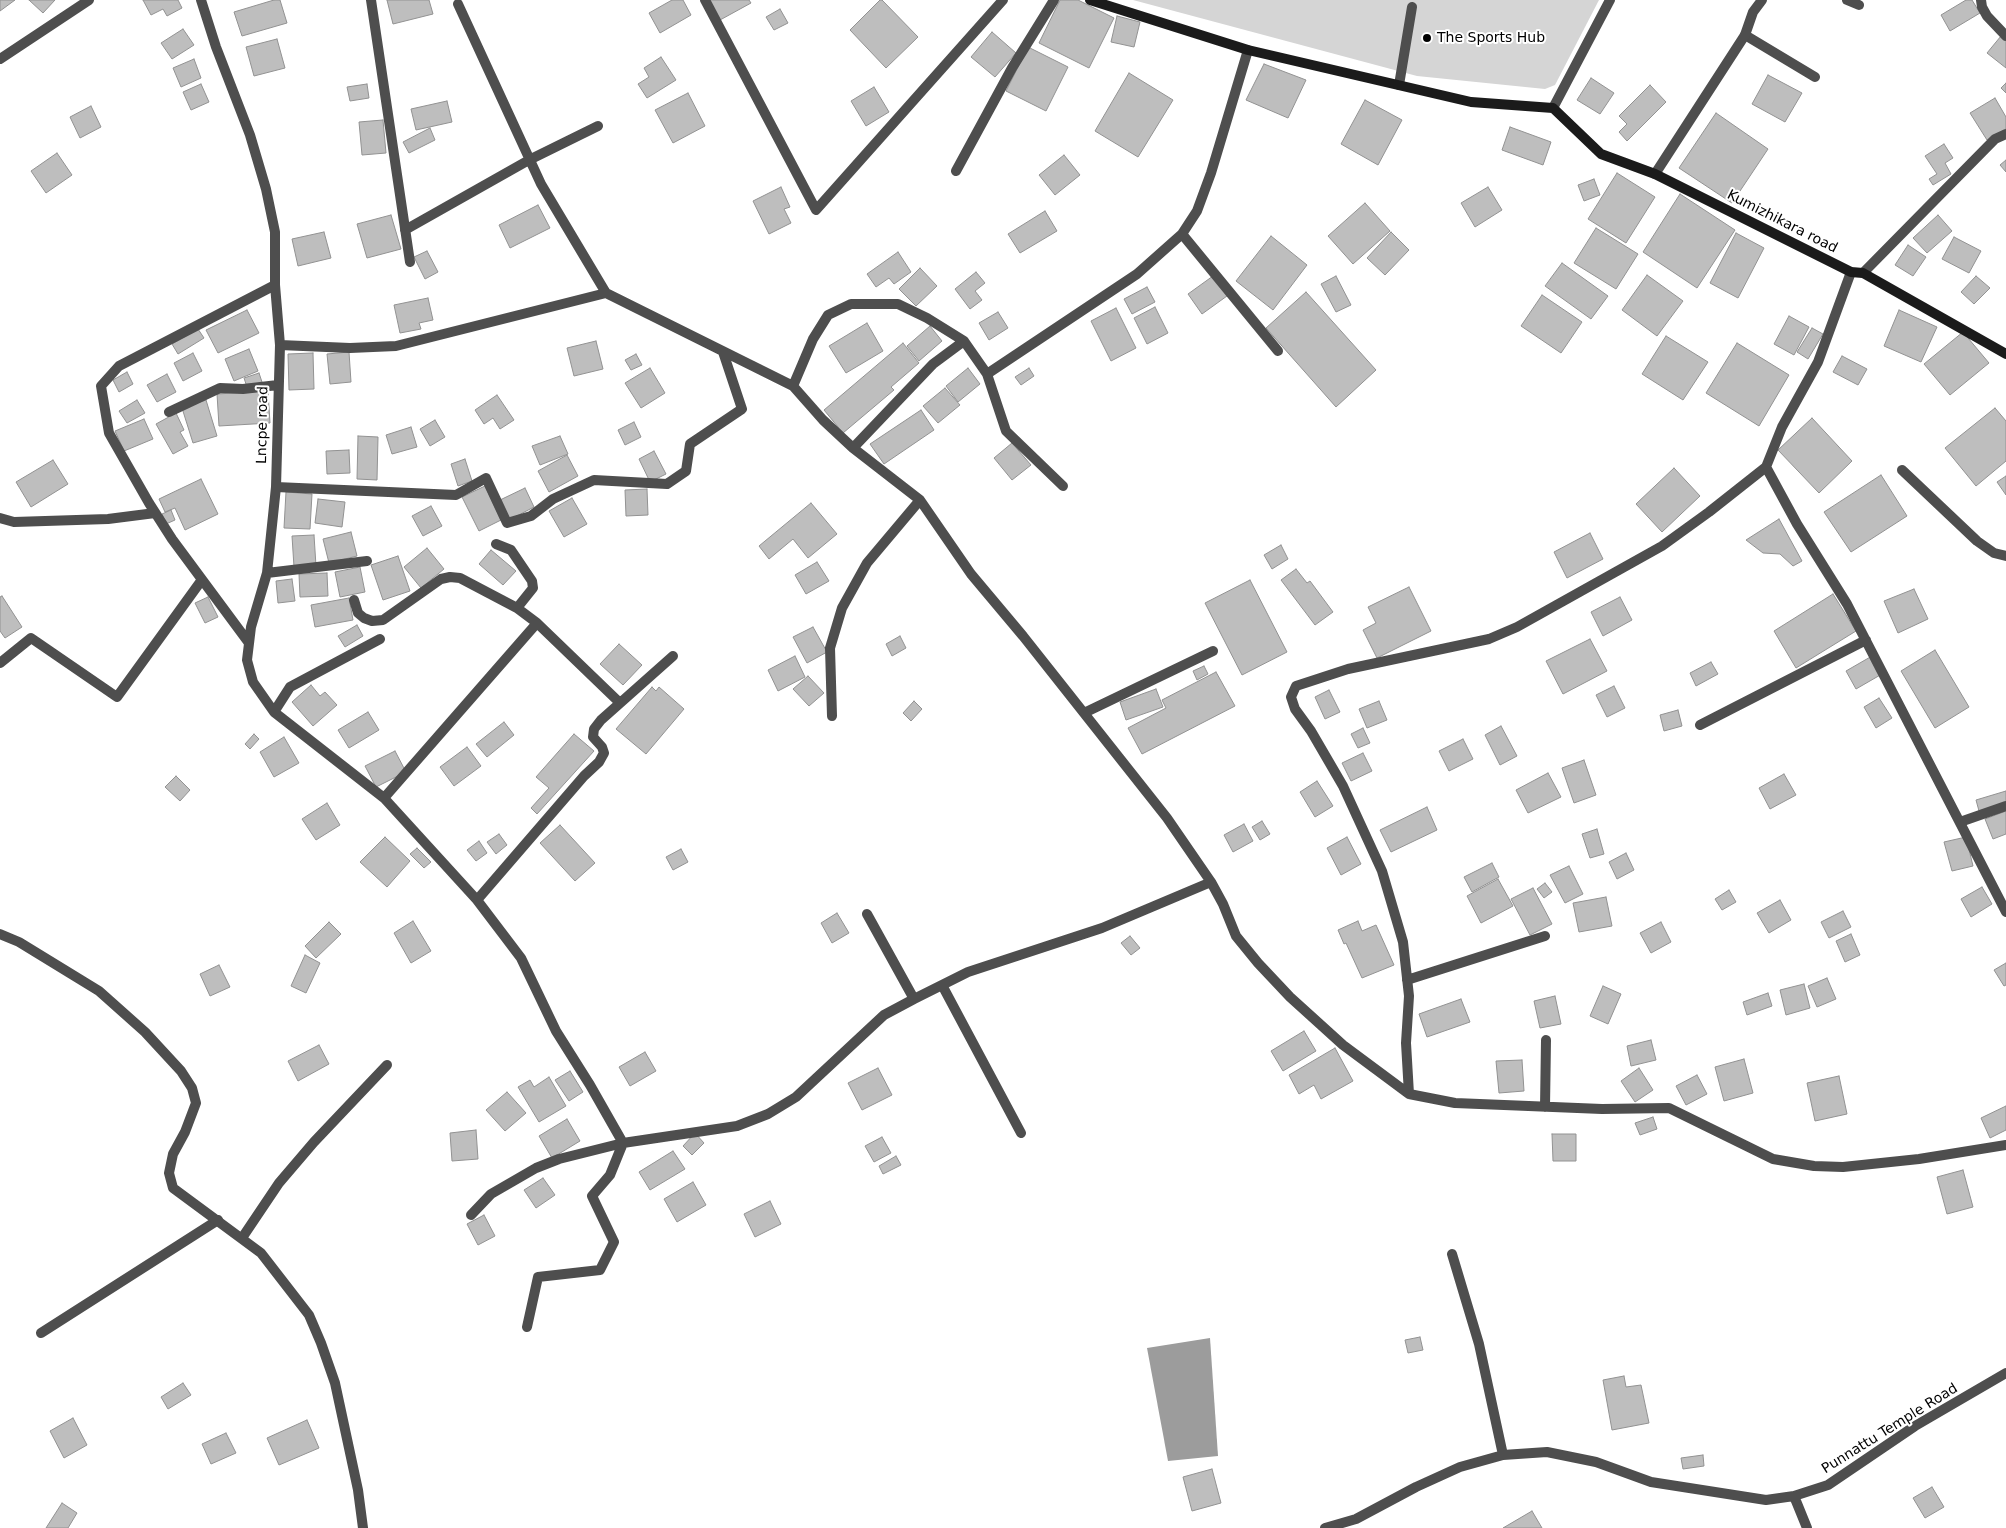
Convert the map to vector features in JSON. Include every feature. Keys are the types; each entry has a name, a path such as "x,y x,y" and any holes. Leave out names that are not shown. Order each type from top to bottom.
{"street":[{"path":"0,59 89,0"},
{"name":"Lncpe road","path":"201,0 216,47 250,135 266,189 275,232 275,285 280,346 276,487 267,573 251,627 249,643 247,660 253,682 274,712 384,798 477,900 521,958 556,1031 623,1143"},
{"path":"371,0 410,262"},
{"path":"705,0 816,210 1004,0"},
{"path":"956,171 1012,68 1054,0"},
{"path":"1090,0 1248,50 1472,102 1553,108 1610,0"},
{"path":"1655,174 1745,35 1753,12 1762,0"},
{"path":"1847,0 1860,5"},
{"path":"1981,0 1986,16 2006,36"},
{"path":"458,4 541,184 606,293 793,386 823,420 853,448 920,500 971,574 1023,636 1167,818 1212,882 1236,936 1258,963 1290,997 1343,1045 1409,1094 1455,1103 1602,1109 1669,1108 1773,1159 1814,1166 1853,1166 1919,1159 2006,1146"},
{"path":"1399,85 1412,7"},
{"path":"1745,35 1815,77"},
{"path":"987,374 1137,274 1182,234 1197,211 1211,173 1248,50"},
{"name":"Kumizhikara road","path":"1553,108 1601,154 1655,174 1851,272 1863,273 2006,354"},
{"path":"405,230 530,160 598,126"},
{"path":"1863,273 1995,139 2006,134"},
{"path":"1182,234 1278,351"},
{"path":"1409,1094 1406,1043 1409,996 1403,942 1382,871 1343,786 1311,730 1295,708 1291,697 1296,686 1348,669 1489,639 1517,627 1662,546 1766,467 1782,427 1818,362 1851,272"},
{"path":"249,643 201,581 155,513 109,433 101,386 119,366 275,285"},
{"path":"280,346 350,348 396,346 606,293"},
{"path":"793,386 813,339 828,315 851,304 898,304 927,318 964,341 987,374 1006,431 1063,486"},
{"path":"853,448 933,364 964,341"},
{"path":"276,487 456,495 486,478 507,523 531,516 553,499 594,480 667,484 686,470 690,444 742,409 723,352"},
{"path":"169,412 220,388 242,389 278,385"},
{"path":"1766,467 1797,524 1847,604 2006,912"},
{"path":"1902,470 1977,541 1994,553 2006,556"},
{"path":"832,716 830,648 842,608 867,563 920,500"},
{"path":"0,518 14,522 108,519 155,513"},
{"path":"496,544 511,550 532,580 533,588 517,608"},
{"path":"267,573 367,561"},
{"path":"354,600 358,612 364,618 372,621 383,620 441,579 450,577 460,578 517,608 538,623 620,703"},
{"path":"0,664 31,638 117,697 201,581"},
{"path":"384,798 538,623"},
{"path":"274,712 290,687 380,639"},
{"path":"1700,725 1866,640"},
{"path":"1084,714 1213,650"},
{"path":"477,900 584,776 599,762 604,753 602,747 594,738 594,729 601,720 673,656"},
{"path":"1960,822 2006,806"},
{"path":"471,1215 490,1194 536,1168 559,1159 623,1143 737,1126 768,1114 796,1097 884,1015 914,999 968,972 1102,928 1212,882"},
{"path":"867,914 914,999"},
{"path":"0,934 19,942 99,991 144,1032 175,1064 192,1088 196,1103 173,1154 168,1173 174,1188 261,1253 278,1272 309,1315 321,1342 335,1383 358,1490 363,1528"},
{"path":"1407,980 1546,936"},
{"path":"942,985 1021,1133"},
{"path":"1545,1107 1546,1040"},
{"path":"242,1238 279,1183 308,1148 387,1065"},
{"path":"527,1327 538,1277 600,1270 614,1242 592,1196 610,1175 623,1143"},
{"path":"41,1333 218,1220"},
{"path":"1452,1254 1479,1344 1503,1455"},
{"name":"Punnattu Temple Road","path":"1325,1528 1356,1519 1416,1487 1460,1467 1503,1455 1547,1452 1596,1462 1651,1482 1766,1500 1794,1496 1828,1485 1915,1426 2006,1373"},
{"path":"1794,1496 1807,1528"}],"shaded area":[{"name":"The Sports Hub","path":"1133,0 1599,0 1555,85 1545,89 1417,76"},
{"path":"1210,1338 1218,1456 1168,1461 1147,1348"}],"building":[{"path":"0,0 15,0 0,11"},
{"path":"29,0 55,0 43,13"},
{"path":"143,0 178,0 182,8 167,16 163,9 151,15"},
{"path":"274,0 280,0 287,23 242,36 234,12"},
{"path":"387,0 429,0 433,14 393,24"},
{"path":"672,0 683,0 691,15 660,33 649,13"},
{"path":"709,0 749,0 751,3 720,20"},
{"path":"880,0 918,37 886,68 850,30"},
{"path":"1060,0 1078,0 1114,18 1089,68 1039,43"},
{"path":"1966,0 1972,0 1980,13 1950,31 1941,15"},
{"path":"780,9 788,23 774,30 766,17"},
{"path":"1117,16 1140,22 1134,47 1111,42"},
{"path":"183,29 194,45 172,59 161,43"},
{"path":"992,32 1016,53 995,77 971,57"},
{"path":"2001,36 2006,40 2006,68 1987,53"},
{"path":"277,39 285,68 254,76 246,47"},
{"path":"1028,47 1068,67 1046,111 1006,91"},
{"path":"661,57 676,80 647,98 638,84 649,77 644,68"},
{"path":"194,59 201,78 181,87 173,68"},
{"path":"1264,64 1306,80 1288,118 1246,100"},
{"path":"1129,73 1173,100 1138,157 1095,131"},
{"path":"1768,75 1802,93 1785,122 1752,104"},
{"path":"1591,78 1614,93 1600,114 1577,100"},
{"path":"2006,83 2006,93 2001,88"},
{"path":"201,84 209,102 191,110 183,92"},
{"path":"367,84 369,98 350,101 347,87"},
{"path":"1650,85 1666,102 1627,141 1619,132 1627,124 1619,116"},
{"path":"874,87 889,112 866,126 851,101"},
{"path":"688,93 705,126 673,143 655,110"},
{"path":"1995,98 2006,117 2006,129 1987,140 1970,113"},
{"path":"1365,100 1402,120 1378,165 1341,144"},
{"path":"447,101 452,122 416,130 411,109"},
{"path":"91,106 101,127 80,138 70,117"},
{"path":"1716,113 1768,149 1732,203 1679,168"},
{"path":"383,120 386,153 362,155 359,122"},
{"path":"1510,127 1551,142 1543,165 1502,150"},
{"path":"430,128 435,140 409,153 403,142"},
{"path":"1944,144 1953,158 1945,163 1951,174 1933,185 1929,179 1937,174 1925,156"},
{"path":"57,153 72,175 46,193 31,171"},
{"path":"1064,155 1080,175 1055,195 1039,175"},
{"path":"2006,160 2006,172 2000,165"},
{"path":"1617,173 1655,197 1626,243 1588,219"},
{"path":"1594,179 1600,195 1584,201 1578,185"},
{"path":"781,187 790,207 784,209 791,223 769,234 753,201"},
{"path":"1488,187 1502,210 1475,227 1461,203"},
{"path":"1680,194 1735,230 1697,288 1643,252"},
{"path":"1365,203 1390,231 1353,264 1328,236"},
{"path":"538,205 550,228 510,248 499,225"},
{"path":"1045,211 1057,231 1020,253 1008,234"},
{"path":"391,215 401,249 367,258 357,224"},
{"path":"1938,215 1952,231 1927,253 1913,238"},
{"path":"1596,228 1638,254 1616,289 1574,263"},
{"path":"324,232 331,258 298,266 292,239"},
{"path":"1391,232 1409,250 1385,275 1367,258"},
{"path":"1736,233 1764,248 1738,298 1710,283"},
{"path":"1271,236 1307,265 1273,310 1236,281"},
{"path":"1954,237 1981,251 1969,273 1942,259"},
{"path":"1908,245 1926,257 1913,276 1895,265"},
{"path":"427,251 438,272 425,279 414,257"},
{"path":"898,252 911,272 894,284 889,278 876,287 867,274"},
{"path":"1562,263 1608,296 1591,319 1545,286"},
{"path":"920,268 937,286 916,306 899,289"},
{"path":"976,272 985,283 975,291 982,300 970,309 955,289"},
{"path":"1647,275 1683,301 1657,336 1622,310"},
{"path":"1213,276 1227,296 1202,314 1188,294"},
{"path":"1336,276 1351,305 1336,312 1321,284"},
{"path":"1976,276 1990,288 1974,304 1961,292"},
{"path":"1147,287 1155,302 1132,314 1124,299"},
{"path":"1306,292 1376,370 1336,407 1266,328"},
{"path":"1542,295 1582,322 1561,353 1521,326"},
{"path":"428,298 433,320 419,323 421,329 400,333 394,305"},
{"path":"1155,307 1168,333 1147,344 1134,318"},
{"path":"1116,308 1136,348 1111,361 1091,321"},
{"path":"247,310 259,333 218,353 206,330"},
{"path":"1899,310 1937,327 1921,362 1884,346"},
{"path":"998,312 1008,328 989,340 979,323"},
{"path":"1789,316 1809,327 1794,355 1774,344"},
{"path":"867,323 883,351 846,373 829,346"},
{"path":"930,326 942,341 919,361 907,346"},
{"path":"1812,328 1823,334 1808,359 1797,352"},
{"path":"198,329 204,338 178,354 172,344"},
{"path":"1963,332 1989,363 1950,395 1924,364"},
{"path":"1666,336 1708,362 1683,400 1642,374"},
{"path":"596,341 603,369 574,376 567,348"},
{"path":"903,343 919,363 891,387 894,390 843,433 824,410"},
{"path":"1737,343 1789,375 1759,426 1706,393"},
{"path":"249,349 258,371 234,381 225,359"},
{"path":"349,352 351,382 330,384 327,354"},
{"path":"193,353 202,371 183,381 174,363"},
{"path":"313,353 314,389 289,390 288,354"},
{"path":"636,354 642,365 631,370 625,360"},
{"path":"1842,356 1867,369 1858,385 1833,372"},
{"path":"650,368 665,393 641,408 625,383"},
{"path":"968,368 980,384 958,402 946,386"},
{"path":"1029,368 1034,376 1021,385 1015,377"},
{"path":"127,372 133,384 119,392 113,380"},
{"path":"259,373 262,382 247,387 244,378"},
{"path":"167,374 176,392 157,402 147,385"},
{"path":"945,388 960,405 938,423 923,406"},
{"path":"268,391 270,423 219,426 217,394"},
{"path":"497,395 514,420 500,429 493,418 484,424 475,410"},
{"path":"137,400 145,413 127,423 119,411"},
{"path":"206,400 217,436 193,443 182,408"},
{"path":"1995,408 2006,421 2006,461 1976,486 1945,448"},
{"path":"921,410 934,430 884,464 870,444"},
{"path":"176,413 184,430 180,432 188,446 173,454 156,424"},
{"path":"1812,418 1852,461 1819,493 1778,450"},
{"path":"144,419 153,439 124,451 115,431"},
{"path":"435,420 445,437 430,446 420,429"},
{"path":"634,422 641,437 625,445 618,430"},
{"path":"411,427 417,447 392,454 386,435"},
{"path":"358,436 378,437 377,480 357,479"},
{"path":"560,436 568,454 540,465 532,446"},
{"path":"1012,443 1031,465 1012,480 994,458"},
{"path":"349,450 350,473 327,474 326,451"},
{"path":"654,451 666,474 650,482 639,459"},
{"path":"567,455 578,476 549,492 538,471"},
{"path":"465,459 472,481 458,486 451,464"},
{"path":"53,460 68,484 31,507 16,482"},
{"path":"1674,468 1700,496 1662,532 1636,504"},
{"path":"1881,475 1907,516 1851,552 1824,512"},
{"path":"2006,476 2006,495 1997,482"},
{"path":"201,479 218,514 185,530 175,508 165,512 159,499"},
{"path":"485,486 501,520 479,531 462,497"},
{"path":"525,488 534,507 509,520 500,500"},
{"path":"647,489 648,515 626,516 625,490"},
{"path":"286,492 312,494 310,529 284,528"},
{"path":"572,498 587,524 564,537 549,511"},
{"path":"318,499 345,502 342,527 315,523"},
{"path":"811,503 837,534 808,558 793,539 769,559 759,546"},
{"path":"431,506 442,526 423,536 412,516"},
{"path":"171,510 175,520 166,524 162,514"},
{"path":"1779,519 1802,561 1793,566 1780,554 1763,553 1746,540"},
{"path":"351,532 357,556 329,563 323,539"},
{"path":"1590,533 1603,559 1567,578 1554,552"},
{"path":"314,535 316,566 294,567 292,536"},
{"path":"1281,545 1288,559 1272,569 1264,555"},
{"path":"427,548 444,569 421,588 404,567"},
{"path":"491,550 516,571 503,585 479,564"},
{"path":"398,556 410,591 383,600 371,565"},
{"path":"817,562 829,581 806,594 795,575"},
{"path":"360,567 365,592 340,597 335,572"},
{"path":"1296,569 1307,583 1310,581 1333,612 1315,625 1281,580"},
{"path":"327,573 328,596 300,597 299,574"},
{"path":"292,579 295,601 278,603 276,581"},
{"path":"1250,580 1287,652 1242,675 1205,603"},
{"path":"1409,587 1431,631 1377,658 1363,630 1376,623 1368,607"},
{"path":"1914,589 1928,619 1898,633 1884,601"},
{"path":"1833,594 1856,631 1796,668 1774,631"},
{"path":"2,596 22,627 5,638 0,631 0,597"},
{"path":"208,597 218,617 205,623 195,603"},
{"path":"1620,597 1632,620 1603,636 1591,612"},
{"path":"349,598 353,620 315,627 311,605"},
{"path":"357,625 363,636 345,647 338,636"},
{"path":"813,627 827,652 807,663 793,637"},
{"path":"900,636 906,648 892,656 886,644"},
{"path":"1590,639 1607,671 1563,694 1546,661"},
{"path":"619,644 642,665 623,685 600,664"},
{"path":"1935,650 1969,707 1935,728 1901,671"},
{"path":"795,656 805,677 778,691 768,670"},
{"path":"1872,656 1882,674 1856,689 1846,671"},
{"path":"1711,662 1718,674 1696,686 1690,673"},
{"path":"1204,666 1208,674 1197,680 1193,671"},
{"path":"1216,672 1235,706 1142,754 1128,728 1166,708 1162,700"},
{"path":"808,676 824,693 809,706 793,689"},
{"path":"311,685 320,696 325,692 337,705 313,726 292,702"},
{"path":"1614,686 1625,708 1607,717 1596,695"},
{"path":"652,687 656,691 659,687 684,709 646,754 616,729"},
{"path":"1156,689 1163,707 1126,720 1120,702"},
{"path":"1329,690 1340,712 1325,719 1315,697"},
{"path":"1879,698 1892,718 1876,728 1864,707"},
{"path":"914,701 922,709 911,721 903,713"},
{"path":"1379,701 1387,720 1367,728 1359,709"},
{"path":"1678,710 1682,726 1664,731 1660,715"},
{"path":"368,712 379,730 349,748 338,730"},
{"path":"504,722 514,735 487,757 476,744"},
{"path":"1501,726 1517,756 1500,765 1485,735"},
{"path":"1363,728 1370,743 1358,748 1351,734"},
{"path":"254,734 259,739 250,749 245,744"},
{"path":"574,734 594,751 537,814 531,808 549,788 536,777"},
{"path":"284,737 299,763 274,777 260,752"},
{"path":"1463,739 1473,759 1449,771 1439,751"},
{"path":"467,747 481,766 454,786 440,767"},
{"path":"395,751 406,772 376,787 365,766"},
{"path":"1363,753 1372,771 1351,781 1342,763"},
{"path":"1584,760 1596,795 1574,803 1562,768"},
{"path":"1548,773 1561,797 1528,813 1516,790"},
{"path":"1784,774 1796,795 1770,809 1759,788"},
{"path":"176,776 190,790 180,801 165,787"},
{"path":"1317,781 1333,806 1315,817 1300,792"},
{"path":"2006,791 2006,804 1979,811 1976,800"},
{"path":"327,803 340,825 316,840 302,819"},
{"path":"1427,807 1437,830 1391,852 1380,830"},
{"path":"2006,811 2006,834 1993,839 1985,819"},
{"path":"1262,821 1270,834 1260,840 1252,827"},
{"path":"1244,824 1253,841 1233,852 1224,835"},
{"path":"560,825 595,863 575,881 540,843"},
{"path":"1597,829 1604,854 1590,858 1582,834"},
{"path":"499,834 507,845 496,854 487,842"},
{"path":"385,837 410,861 387,887 360,862"},
{"path":"1347,837 1361,864 1341,875 1327,848"},
{"path":"1966,837 1973,866 1952,871 1944,842"},
{"path":"479,841 487,853 476,861 467,850"},
{"path":"417,848 431,862 424,868 410,854"},
{"path":"681,849 688,862 673,870 666,857"},
{"path":"1626,853 1634,870 1617,879 1609,862"},
{"path":"1492,863 1499,877 1472,892 1464,877"},
{"path":"1569,866 1583,894 1565,903 1550,875"},
{"path":"1498,879 1513,906 1481,923 1467,896"},
{"path":"1545,883 1552,892 1544,898 1537,889"},
{"path":"1982,887 1992,904 1971,917 1961,899"},
{"path":"1533,888 1552,924 1530,935 1511,899"},
{"path":"1729,890 1736,902 1722,910 1715,899"},
{"path":"1606,897 1612,926 1579,932 1573,903"},
{"path":"1780,900 1791,920 1769,933 1757,913"},
{"path":"1843,911 1851,927 1829,938 1821,922"},
{"path":"837,913 849,933 832,943 821,923"},
{"path":"413,921 431,951 411,963 394,933"},
{"path":"1358,921 1362,931 1376,925 1394,965 1362,978 1338,930"},
{"path":"329,922 341,934 316,958 305,946"},
{"path":"1661,922 1671,942 1651,953 1640,933"},
{"path":"1851,934 1860,955 1845,962 1836,941"},
{"path":"1130,936 1140,948 1131,955 1121,943"},
{"path":"305,955 320,963 306,993 291,986"},
{"path":"2006,963 2006,985 2004,986 1994,970"},
{"path":"219,965 230,987 210,996 200,974"},
{"path":"1827,978 1836,999 1817,1007 1808,986"},
{"path":"1804,984 1810,1008 1786,1015 1780,990"},
{"path":"1603,986 1621,994 1608,1024 1590,1016"},
{"path":"1768,993 1772,1006 1747,1015 1743,1002"},
{"path":"1555,996 1561,1024 1540,1028 1534,1001"},
{"path":"1461,999 1470,1022 1427,1037 1419,1014"},
{"path":"1304,1031 1316,1051 1283,1071 1271,1051"},
{"path":"1651,1040 1656,1060 1631,1066 1627,1046"},
{"path":"319,1045 329,1064 298,1081 288,1061"},
{"path":"1335,1048 1353,1081 1321,1099 1314,1085 1299,1094 1289,1075"},
{"path":"645,1052 656,1071 630,1086 619,1067"},
{"path":"1744,1059 1753,1093 1724,1101 1715,1067"},
{"path":"1522,1060 1524,1091 1499,1093 1496,1061"},
{"path":"878,1068 892,1095 862,1110 848,1083"},
{"path":"1639,1068 1653,1090 1635,1102 1621,1081"},
{"path":"570,1071 583,1092 569,1101 555,1080"},
{"path":"1697,1075 1707,1094 1686,1105 1676,1086"},
{"path":"1839,1076 1847,1114 1815,1121 1807,1083"},
{"path":"549,1077 566,1106 539,1122 518,1087 530,1080 534,1087"},
{"path":"507,1092 526,1113 505,1131 486,1110"},
{"path":"2006,1106 2006,1130 1990,1138 1981,1118"},
{"path":"1653,1117 1657,1129 1640,1135 1635,1123"},
{"path":"567,1119 580,1141 552,1158 539,1136"},
{"path":"476,1130 478,1159 452,1161 450,1133"},
{"path":"695,1133 704,1143 692,1155 683,1146"},
{"path":"1552,1134 1576,1134 1576,1161 1553,1161"},
{"path":"882,1137 891,1153 874,1162 865,1146"},
{"path":"673,1151 685,1169 650,1190 639,1172"},
{"path":"896,1156 901,1165 883,1174 879,1166"},
{"path":"1963,1170 1973,1207 1947,1214 1937,1177"},
{"path":"543,1178 555,1195 536,1208 524,1190"},
{"path":"693,1182 706,1205 677,1222 664,1199"},
{"path":"770,1201 781,1224 755,1237 744,1214"},
{"path":"484,1215 495,1236 478,1245 467,1224"},
{"path":"1420,1337 1423,1350 1408,1353 1405,1340"},
{"path":"1624,1376 1626,1387 1641,1385 1649,1423 1612,1430 1603,1380"},
{"path":"183,1383 191,1395 168,1409 161,1397"},
{"path":"73,1418 87,1445 64,1458 50,1431"},
{"path":"307,1420 319,1448 279,1465 267,1438"},
{"path":"226,1433 236,1453 211,1464 202,1444"},
{"path":"1703,1455 1704,1466 1683,1469 1681,1458"},
{"path":"1212,1469 1221,1503 1192,1511 1183,1477"},
{"path":"1932,1487 1944,1507 1925,1518 1913,1498"},
{"path":"62,1503 77,1513 68,1528 46,1528"},
{"path":"1532,1511 1542,1528 1503,1528"}],"place":[{"name":"The Sports Hub","path":"1427,38"}]}
